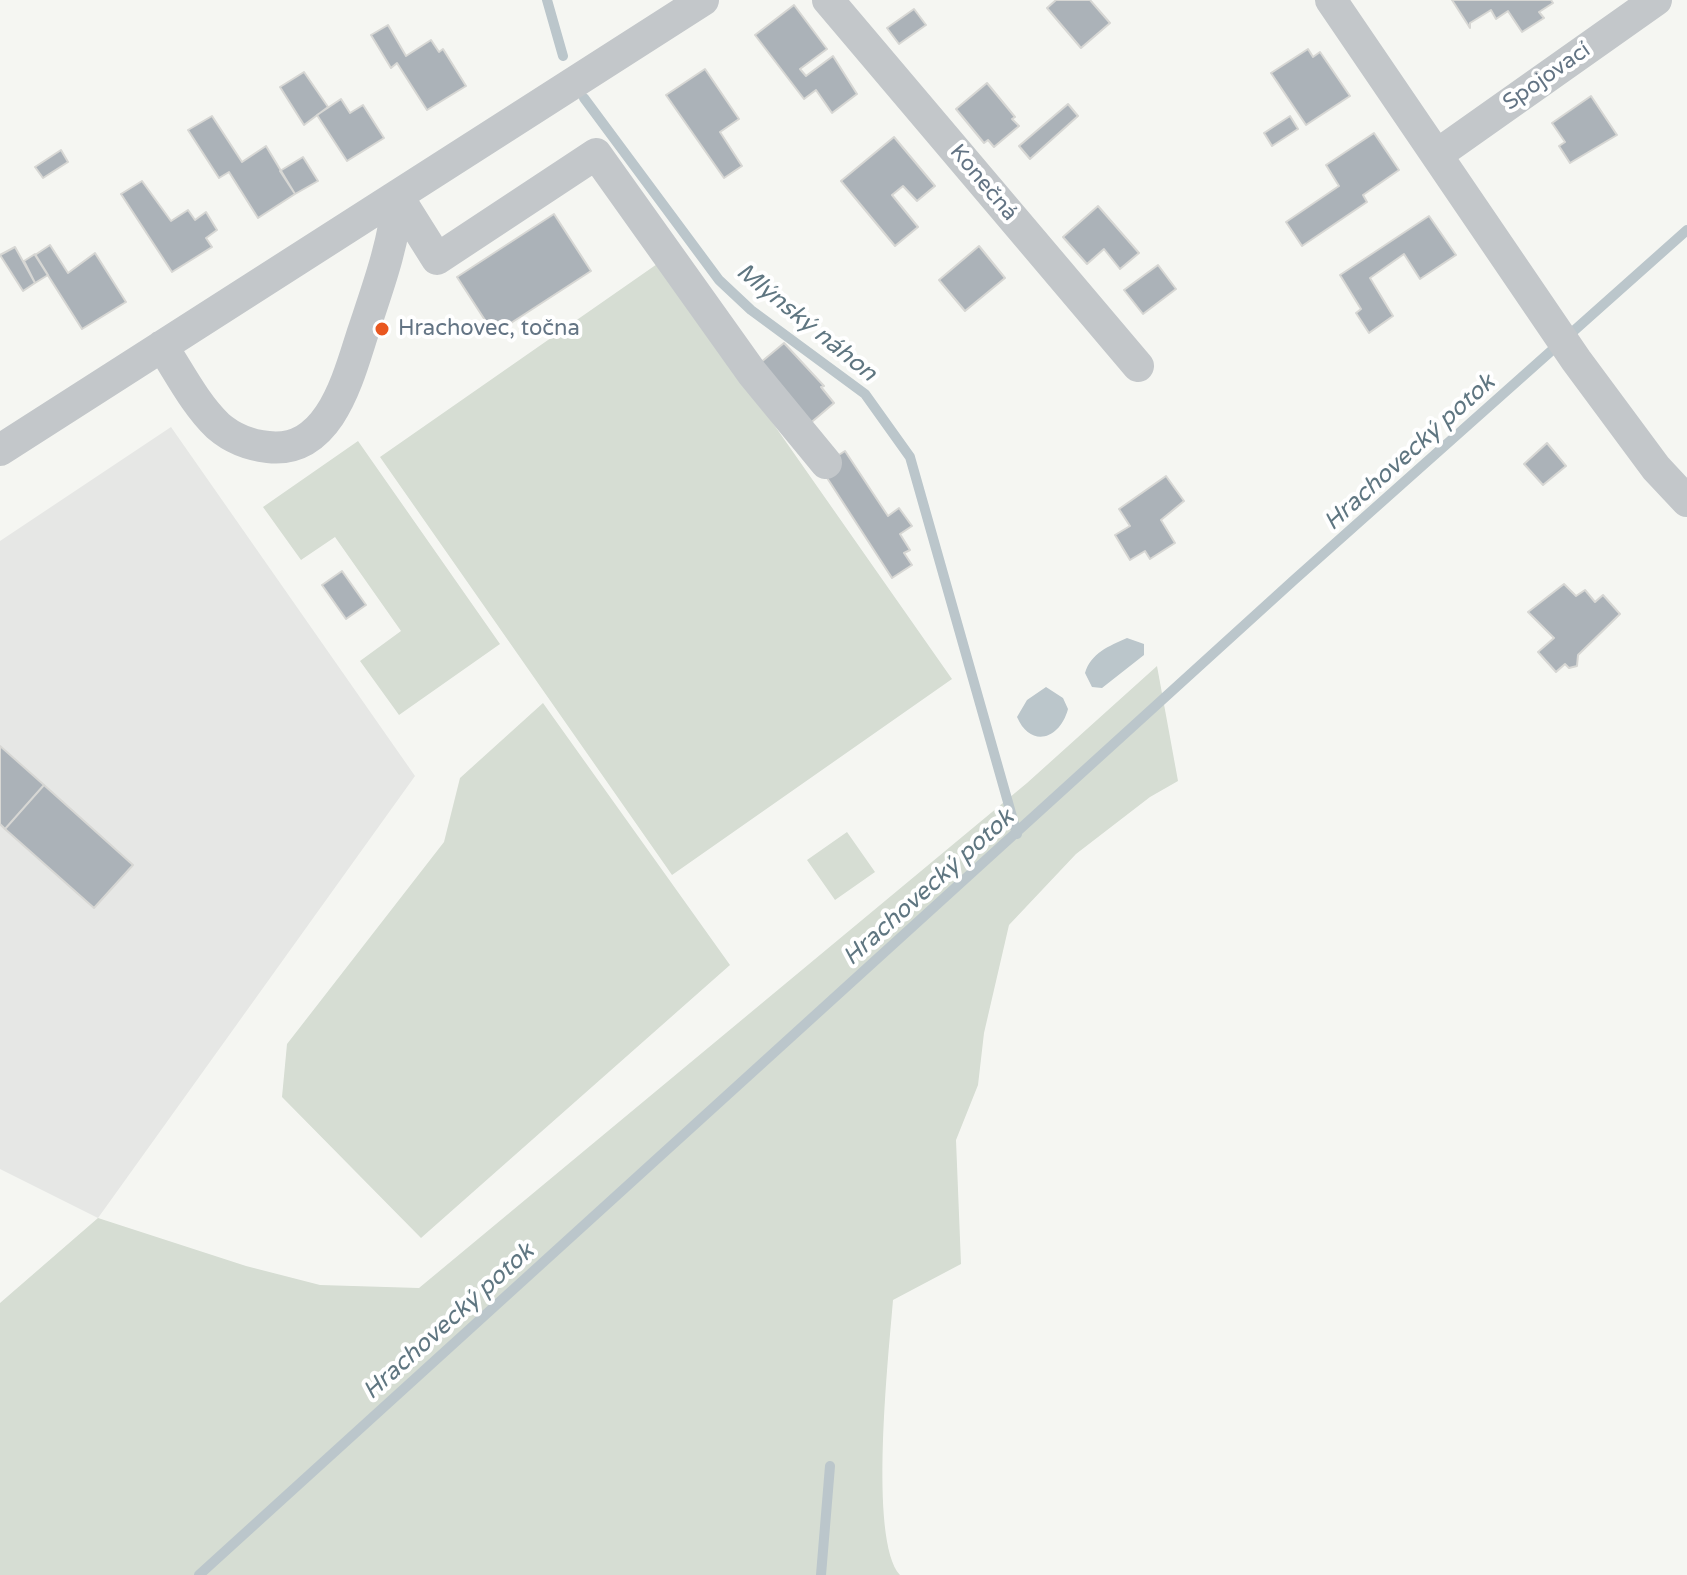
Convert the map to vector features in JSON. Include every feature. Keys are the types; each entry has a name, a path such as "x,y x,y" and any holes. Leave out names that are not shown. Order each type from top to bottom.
{"street":[{"path":"0,450 703,0"},
{"name":"Konečná","path":"828,0 1138,366"},
{"path":"1331,0 1576,360 1656,468 1687,501"},
{"name":"Spojovací","path":"1438,154 1656,0"},
{"path":"398,197 437,259 596,154 752,373 826,463"},
{"path":"162,346 208,413 232,436 249,445 282,449 311,438 331,414 347,381 393,237 398,197"}],"shaded area":[{"path":"660,262 952,679 672,875 380,457"},
{"path":"171,427 415,776 98,1218 0,1169 0,541"},
{"path":"358,441 500,644 399,715 360,661 401,631 335,537 301,560 263,507"},
{"path":"1127,638 1144,644 1144,655 1102,688 1092,687 1085,673 1092,660"},
{"path":"1157,666 1178,781 1150,797 1076,854 1009,925 984,1033 978,1085 956,1140 961,1264 893,1300 885,1401 883,1486 890,1555 900,1575 0,1575 0,1303 98,1218 246,1266 320,1285 419,1288 1027,783"},
{"path":"1046,687 1063,698 1068,709 1059,727 1045,736 1037,736 1023,727 1017,717 1027,700"},
{"path":"543,703 730,965 421,1238 282,1097 287,1044 444,842 460,778"},
{"path":"847,832 875,872 835,900 807,860"}],"building":[{"path":"1056,0 1090,0 1110,23 1081,48 1047,8"},
{"path":"1452,0 1551,0 1553,3 1539,12 1544,18 1522,32 1508,11 1496,19 1491,10 1470,23 1470,28"},
{"path":"794,5 827,49 800,69 806,76 833,56 857,94 832,113 816,90 804,99 755,35"},
{"path":"914,9 926,25 899,44 887,28"},
{"path":"388,25 406,56 431,40 439,52 443,49 466,86 427,110 397,63 391,68 371,35"},
{"path":"1308,49 1313,57 1320,52 1350,96 1306,125 1271,73"},
{"path":"705,69 739,119 720,132 742,166 724,178 666,95"},
{"path":"304,72 328,107 304,125 280,87"},
{"path":"987,83 1019,126 994,147 988,140 984,143 956,109"},
{"path":"1591,96 1617,135 1570,163 1559,146 1565,142 1552,123"},
{"path":"341,99 350,113 363,105 384,138 347,161 317,115"},
{"path":"1068,104 1078,116 1030,159 1019,146"},
{"path":"212,116 242,162 266,146 295,194 258,218 229,172 219,178 188,130"},
{"path":"1290,116 1298,129 1272,146 1264,133"},
{"path":"1374,133 1399,170 1363,195 1367,202 1302,246 1286,222 1339,186 1326,165"},
{"path":"894,137 935,186 917,201 903,186 892,195 918,227 895,246 841,181"},
{"path":"61,150 68,162 43,178 35,167"},
{"path":"303,157 318,181 295,194 280,171"},
{"path":"142,181 171,221 188,210 195,220 206,212 217,230 206,238 212,247 172,272 121,194"},
{"path":"1098,206 1139,253 1120,269 1104,249 1087,264 1063,237"},
{"path":"554,214 591,271 494,334 457,277"},
{"path":"1429,216 1456,255 1420,279 1404,254 1370,278 1393,316 1369,333 1356,313 1361,309 1340,275"},
{"path":"50,245 68,273 95,253 126,302 82,329 35,255"},
{"path":"979,246 1005,278 965,311 939,280"},
{"path":"15,247 35,283 23,291 0,255"},
{"path":"35,254 48,275 35,283 24,261"},
{"path":"1158,265 1176,289 1143,314 1124,290"},
{"path":"784,343 824,386 821,387 834,403 807,426 760,363"},
{"path":"1547,443 1566,466 1543,485 1524,464"},
{"path":"845,451 888,516 899,508 912,526 900,534 910,550 904,553 912,565 892,578 820,467"},
{"path":"1166,476 1184,501 1161,520 1175,543 1150,559 1145,551 1130,560 1115,535 1130,526 1119,509"},
{"path":"342,571 366,605 346,619 322,585"},
{"path":"1564,584 1576,596 1585,590 1595,602 1603,595 1620,614 1578,655 1577,666 1569,668 1565,664 1556,672 1538,652 1554,638 1528,612"},
{"path":"0,746 44,785 5,829 0,824"},
{"path":"44,785 133,865 94,908 5,829"}],"waterway":[{"name":"Mlýnský náhon","path":"547,0 563,56"},
{"name":"Mlýnský náhon","path":"584,98 719,280 751,310 865,394 910,457 1017,834"},
{"name":"Hrachovecký potok","path":"199,1575 1294,580 1687,230"},
{"path":"821,1575 830,1466"}],"place":[{"name":"Hrachovec, točna","path":"382,329"}]}
